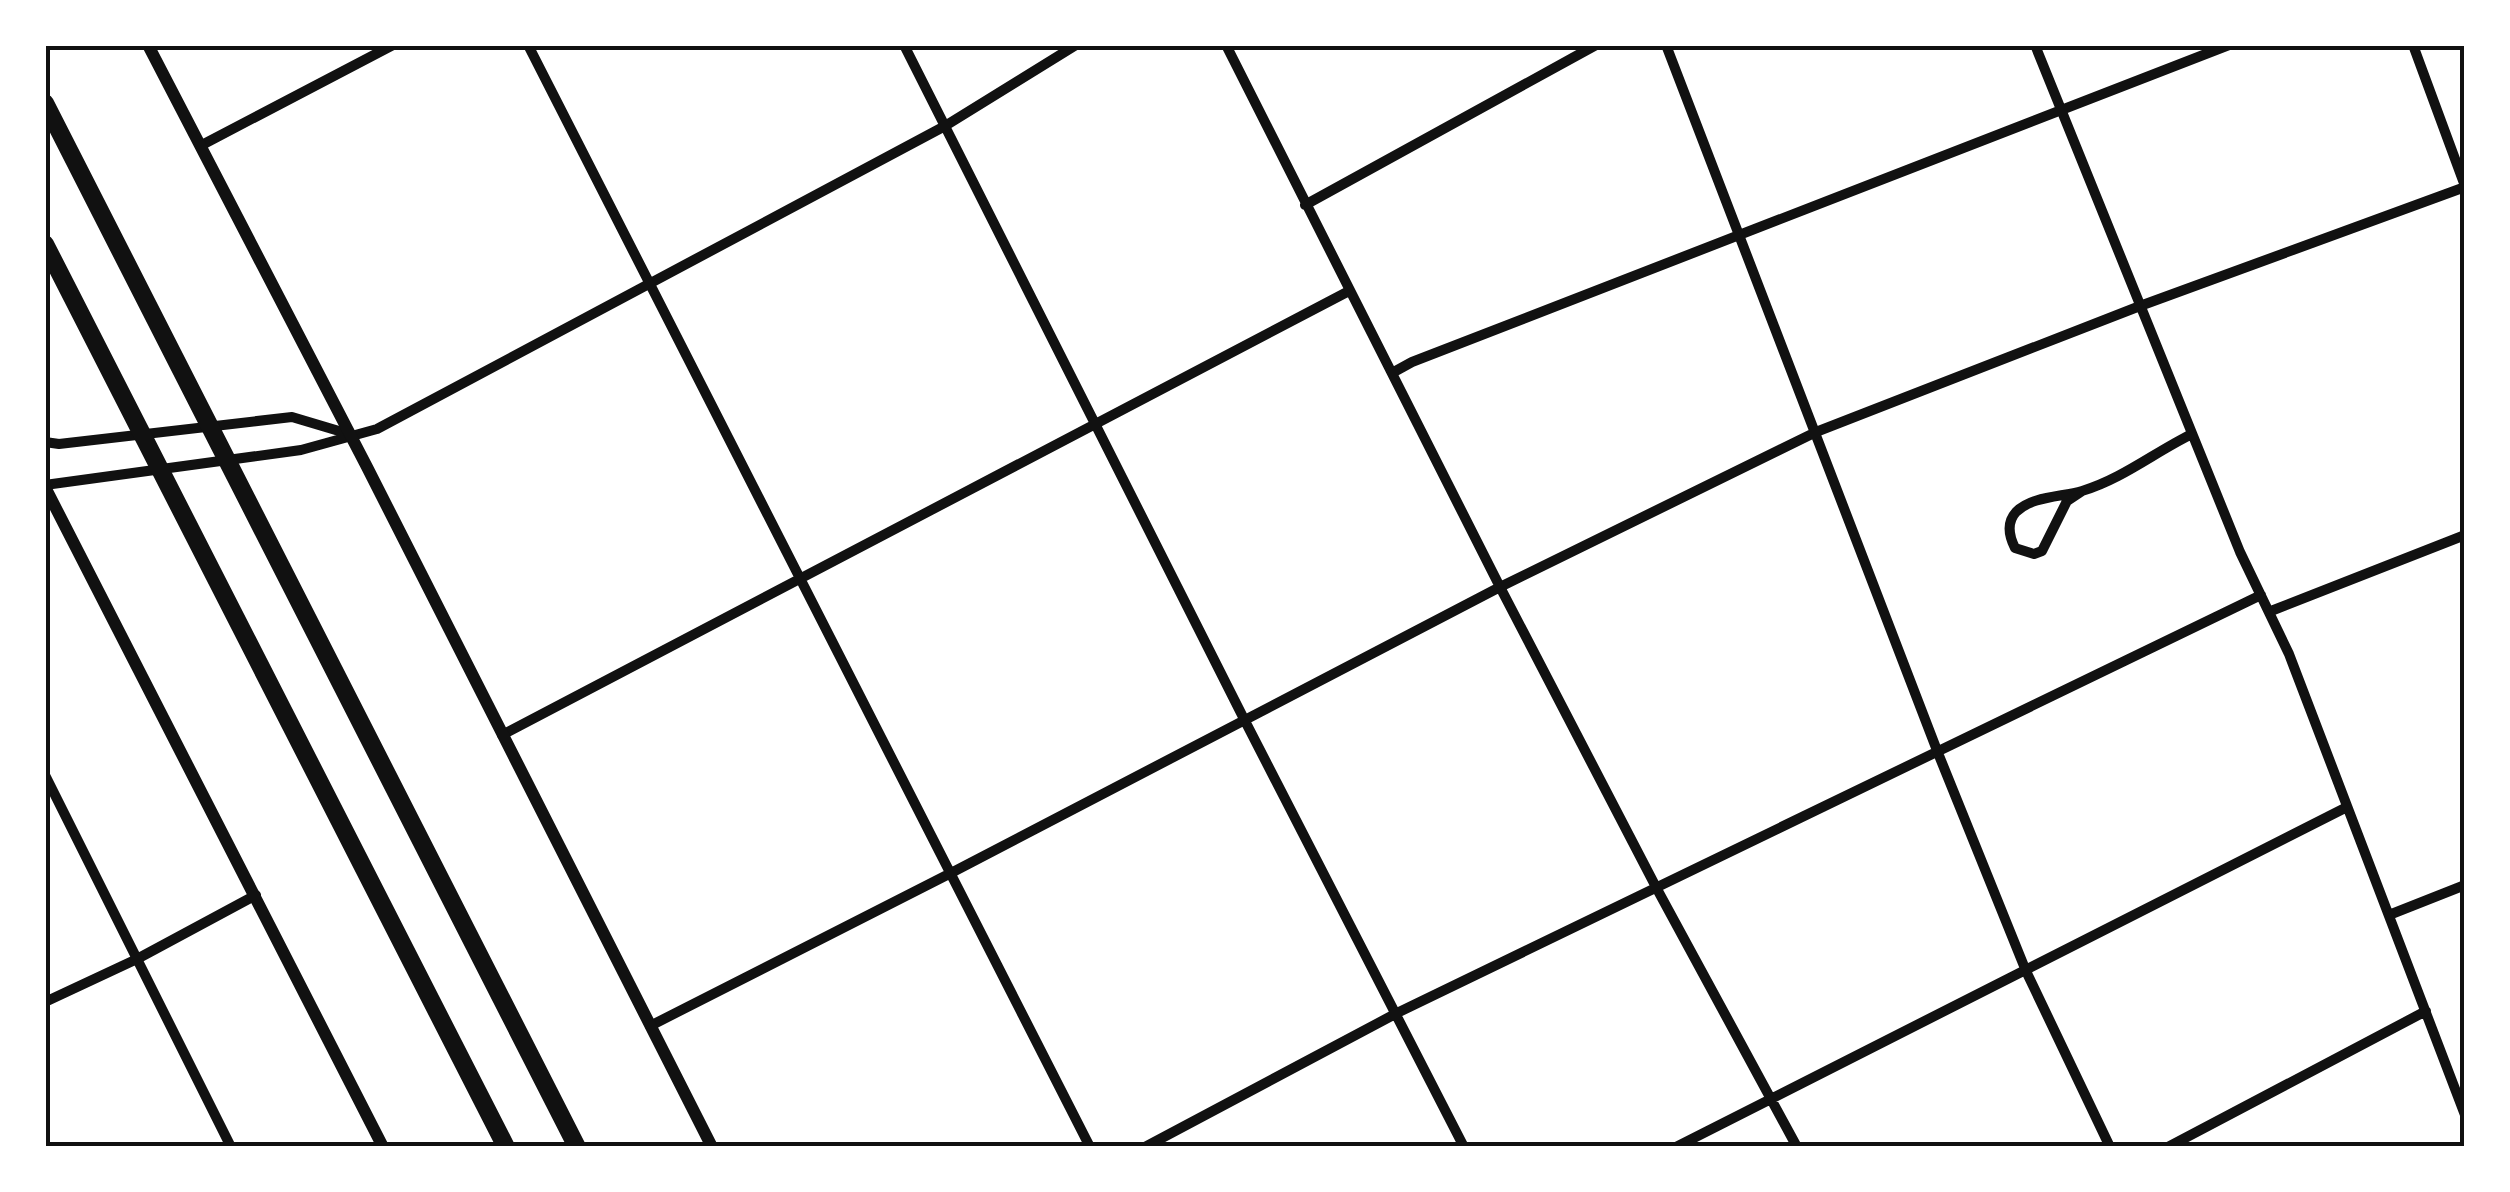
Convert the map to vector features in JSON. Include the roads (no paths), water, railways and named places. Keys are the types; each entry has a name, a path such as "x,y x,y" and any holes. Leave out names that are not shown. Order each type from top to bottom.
{"highway":[{"path":"45,103 576,1147"},
{"path":"45,244 506,1147"}],"street":[{"path":"148,45 712,1147"},
{"path":"200,146 393,45"},
{"path":"528,45 1090,1147"},
{"path":"904,45 1464,1147"},
{"path":"383,1147 45,486 61,480 300,450 377,429 944,126 1076,45"},
{"path":"1226,45 1500,587 1797,1147"},
{"path":"1305,205 1596,45"},
{"path":"1666,45 1938,753 2026,971 2110,1147"},
{"path":"2035,45 2240,552 2271,611 2465,1115"},
{"path":"1392,374 1412,362 2229,45"},
{"path":"650,1026 1500,587 1816,432 2465,186 2413,45"},
{"path":"502,735 1349,291"},
{"path":"45,442 59,444 292,417 350,435"},
{"path":"2082,491 2020,508 2009,530 2015,548 2034,554 2042,552 2067,501 2192,434"},
{"path":"2271,611 2465,534"},
{"path":"1145,1147 1396,1014 2261,595"},
{"path":"45,775 231,1147"},
{"path":"1676,1147 2346,806"},
{"path":"2388,915 2465,885"},
{"path":"45,1002 256,896"},
{"path":"2168,1147 2426,1011"}]}
